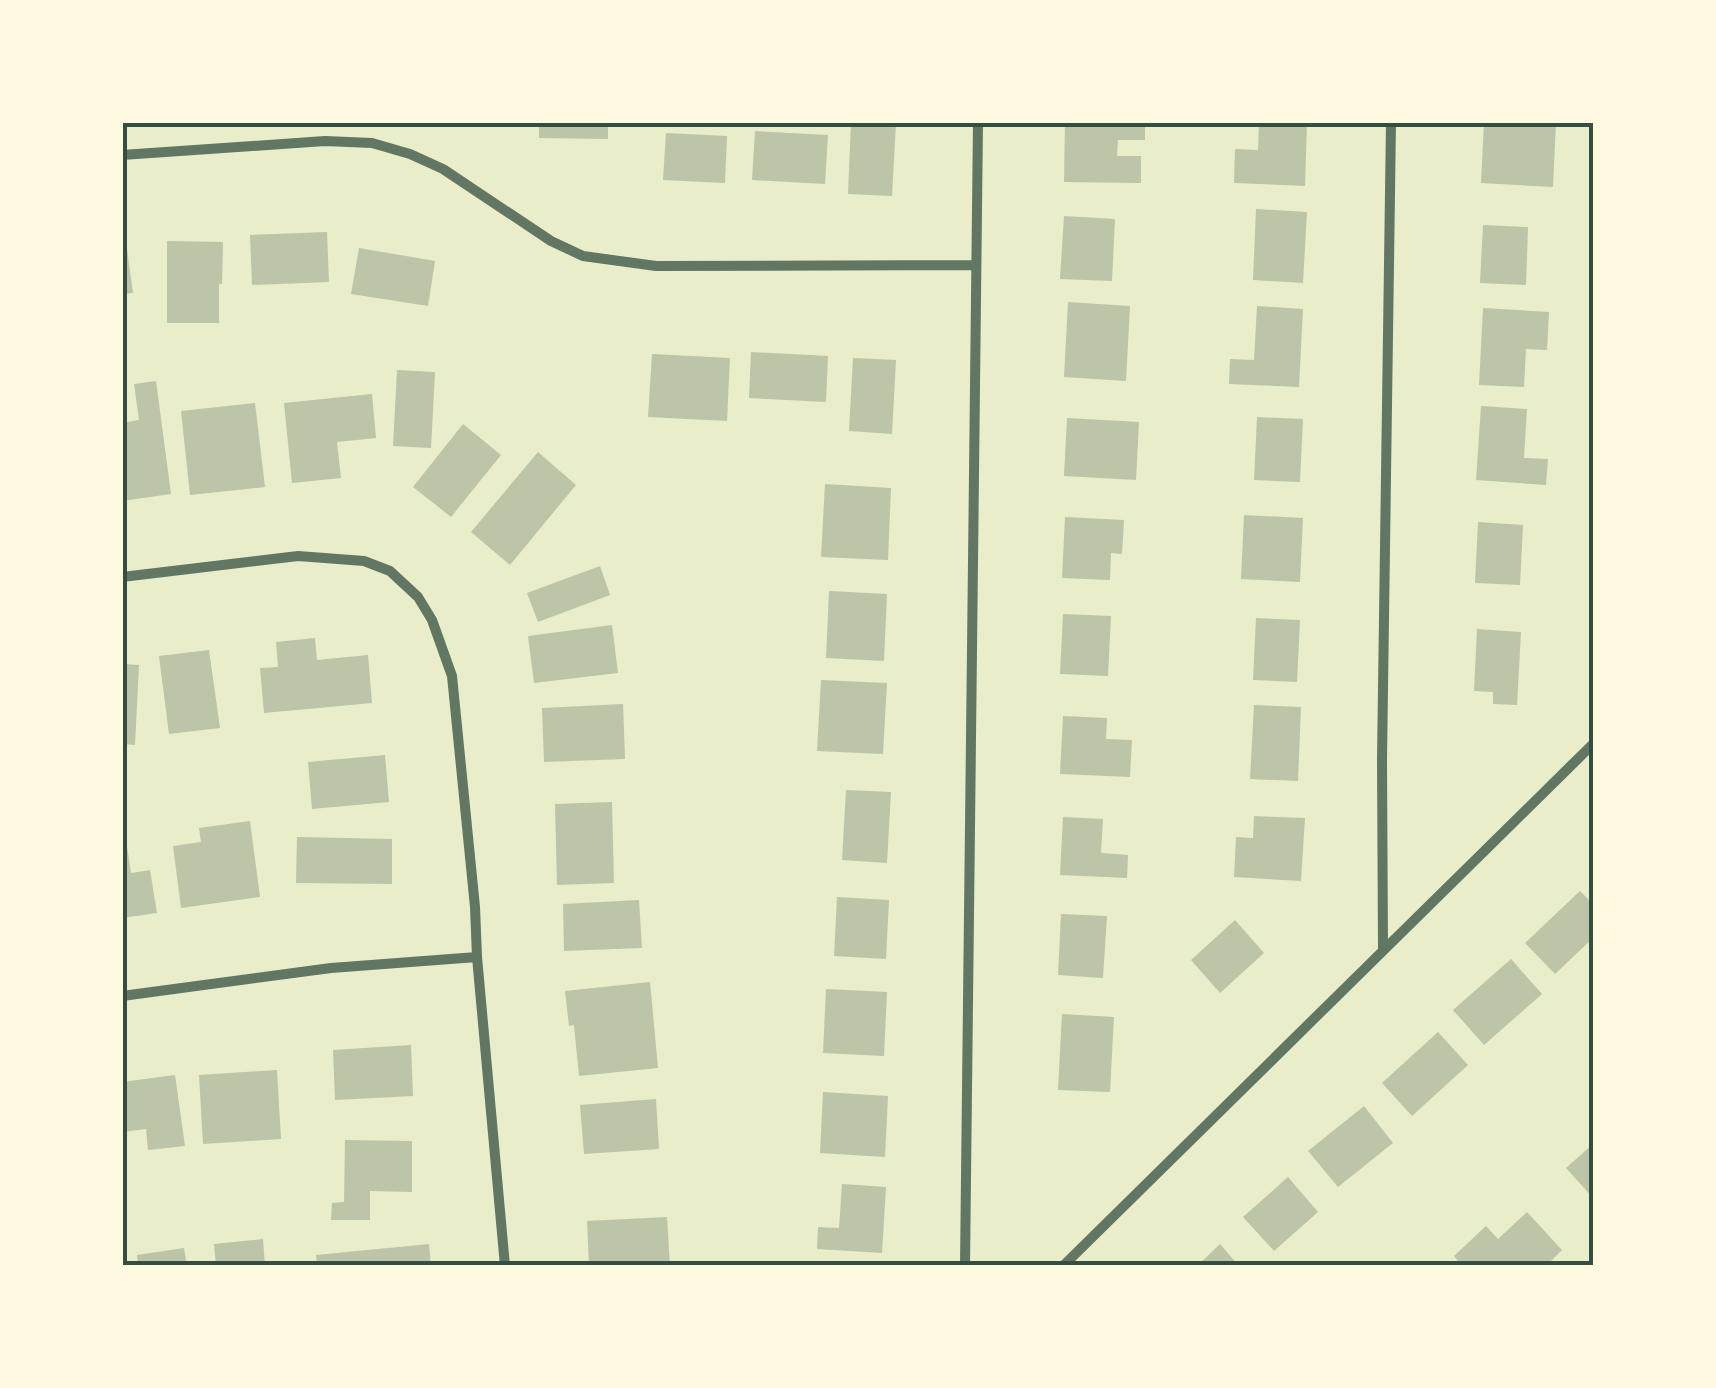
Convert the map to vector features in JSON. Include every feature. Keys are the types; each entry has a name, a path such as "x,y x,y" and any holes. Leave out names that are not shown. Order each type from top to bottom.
{"street":[{"path":"965,1266 978,122"},
{"path":"1384,950 1382,760 1390,122"},
{"path":"122,155 325,140 372,144 410,154 442,169 551,241 583,256 656,266 976,264"},
{"path":"122,577 298,556 364,562 390,571 418,597 432,620 452,676 505,1266"},
{"path":"1063,1266 1594,742"},
{"path":"122,996 331,968 477,956"}],"building":[{"path":"539,122 608,122 608,139 539,138"},
{"path":"851,122 896,122 892,196 848,194"},
{"path":"1065,122 1145,122 1145,140 1118,140 1117,156 1141,156 1141,183 1064,182"},
{"path":"1259,122 1307,124 1305,186 1234,183 1235,149 1258,150"},
{"path":"1484,122 1556,122 1553,187 1481,183"},
{"path":"755,131 828,135 825,184 752,180"},
{"path":"666,133 727,136 725,183 663,180"},
{"path":"1256,209 1307,212 1303,283 1253,280"},
{"path":"1064,216 1115,219 1112,281 1060,279"},
{"path":"1483,225 1528,227 1526,285 1480,283"},
{"path":"327,232 329,282 252,285 250,235"},
{"path":"122,241 126,241 133,293 122,294"},
{"path":"167,241 223,242 219,323 167,323"},
{"path":"359,248 435,261 428,306 351,294"},
{"path":"1068,302 1130,306 1126,381 1064,377"},
{"path":"1257,306 1303,309 1299,387 1229,384 1230,359 1254,360"},
{"path":"1483,308 1549,312 1547,350 1526,349 1524,387 1479,385"},
{"path":"751,352 828,356 826,402 749,398"},
{"path":"652,354 730,358 727,421 648,417"},
{"path":"853,358 896,360 892,434 849,431"},
{"path":"397,370 435,372 431,448 393,446"},
{"path":"156,381 171,494 122,501 122,423 139,420 134,384"},
{"path":"372,394 376,438 337,442 341,478 292,483 284,403"},
{"path":"255,403 265,487 190,495 181,411"},
{"path":"1481,406 1527,409 1524,458 1548,459 1546,485 1476,480"},
{"path":"1257,417 1303,419 1300,482 1254,480"},
{"path":"1067,418 1139,422 1136,480 1064,476"},
{"path":"463,424 501,455 451,517 413,487"},
{"path":"538,452 576,485 510,565 471,532"},
{"path":"825,484 891,488 888,560 821,557"},
{"path":"1244,515 1303,518 1300,582 1241,579"},
{"path":"1065,517 1124,520 1122,554 1111,553 1110,580 1062,578"},
{"path":"1478,522 1523,525 1520,585 1475,583"},
{"path":"600,566 610,595 538,622 527,593"},
{"path":"829,591 887,594 884,661 826,658"},
{"path":"1063,614 1111,616 1108,676 1060,674"},
{"path":"1256,618 1300,620 1297,682 1253,680"},
{"path":"612,625 618,673 534,683 528,636"},
{"path":"1477,629 1521,632 1517,705 1493,704 1493,692 1474,691"},
{"path":"315,638 317,660 368,655 372,703 264,713 260,668 278,667 276,642"},
{"path":"209,650 220,728 169,734 159,656"},
{"path":"122,664 139,665 135,745 122,744"},
{"path":"821,680 887,683 883,754 817,751"},
{"path":"623,704 625,759 544,762 542,708"},
{"path":"1254,705 1301,707 1298,781 1250,779"},
{"path":"1063,716 1107,718 1106,739 1132,740 1130,777 1060,774"},
{"path":"385,755 389,802 312,809 308,762"},
{"path":"846,790 891,792 887,863 842,860"},
{"path":"612,802 614,883 557,885 555,804"},
{"path":"1254,816 1305,818 1301,881 1234,877 1236,837 1253,838"},
{"path":"1063,817 1103,819 1101,853 1128,855 1127,878 1060,875"},
{"path":"250,821 260,897 181,908 173,846 201,842 199,828"},
{"path":"122,833 131,873 150,870 157,913 122,918"},
{"path":"297,837 392,839 392,884 296,883"},
{"path":"1580,891 1594,905 1594,937 1555,974 1525,943"},
{"path":"837,897 889,900 886,959 834,956"},
{"path":"639,900 642,948 564,951 563,904"},
{"path":"1061,914 1107,916 1103,978 1058,975"},
{"path":"1235,920 1264,953 1220,993 1191,960"},
{"path":"1511,959 1542,994 1484,1045 1453,1010"},
{"path":"650,982 658,1068 579,1076 574,1025 569,1026 565,991"},
{"path":"826,989 887,992 884,1056 823,1053"},
{"path":"1062,1014 1114,1017 1110,1092 1058,1090"},
{"path":"1438,1032 1468,1065 1412,1116 1382,1083"},
{"path":"411,1045 413,1096 335,1100 333,1050"},
{"path":"277,1070 281,1139 203,1144 199,1075"},
{"path":"175,1075 185,1146 148,1150 146,1129 122,1132 122,1082"},
{"path":"823,1092 888,1096 885,1157 820,1153"},
{"path":"656,1099 659,1149 584,1154 580,1105"},
{"path":"1364,1106 1393,1143 1338,1187 1308,1151"},
{"path":"345,1140 412,1141 412,1192 370,1191 370,1220 331,1220 332,1203 344,1202"},
{"path":"1594,1143 1594,1199 1566,1168"},
{"path":"1288,1177 1318,1212 1274,1251 1243,1217"},
{"path":"842,1184 886,1187 882,1253 817,1249 818,1227 839,1228"},
{"path":"1527,1212 1562,1250 1546,1266 1462,1266 1454,1256 1486,1226 1498,1239"},
{"path":"667,1217 670,1266 589,1266 587,1221"},
{"path":"263,1239 265,1266 216,1266 214,1244"},
{"path":"429,1244 431,1266 317,1266 316,1255"},
{"path":"1220,1244 1239,1266 1197,1266"},
{"path":"184,1248 187,1266 138,1266 137,1255"}]}
